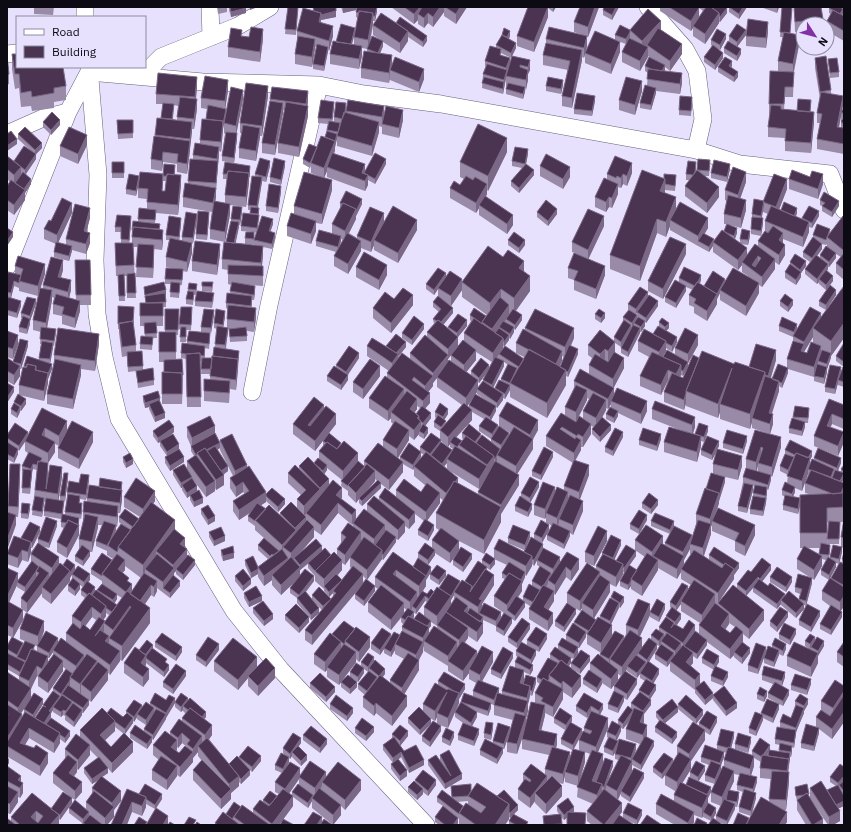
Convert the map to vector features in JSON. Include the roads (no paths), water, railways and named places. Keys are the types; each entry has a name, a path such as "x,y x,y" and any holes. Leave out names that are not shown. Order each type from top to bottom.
{"street":[{"path":"210,7 211,37"},
{"path":"142,76 161,57 238,26 270,7"},
{"path":"648,7 685,49 697,71 703,119 696,150"},
{"path":"89,69 202,82 319,85 364,94 441,104 696,150 740,164 830,174 844,210"},
{"path":"7,267 68,112 89,69"},
{"path":"89,69 98,175 95,260 97,314 104,357 119,419 234,611 282,670 426,825"},
{"path":"252,392 269,305 319,85"},
{"path":"7,134 43,118 68,112"}]}
